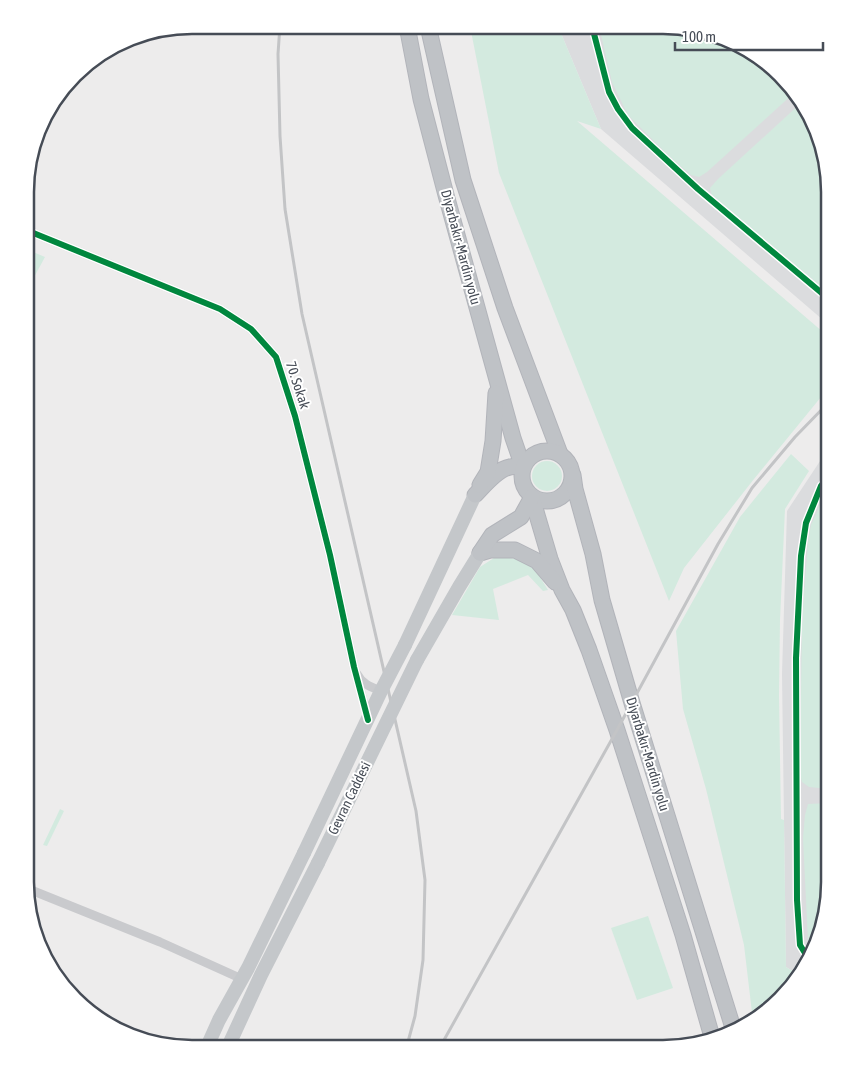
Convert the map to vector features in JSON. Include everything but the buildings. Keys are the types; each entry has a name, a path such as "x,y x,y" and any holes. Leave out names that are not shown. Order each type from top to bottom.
{"highway":[{"name":"Diyarbakır-Mardin yolu","path":"409,34 421,99 451,213 513,438 523,466"},
{"name":"Diyarbakır-Mardin yolu","path":"430,34 463,180 505,308 560,454"},
{"path":"475,495 488,472 493,441 497,379"},
{"path":"543,451 552,451 560,454 571,467 573,475 572,483 568,490 563,496 548,502 532,497 522,483 523,466 528,459 543,451"},
{"path":"475,495 503,469 511,466 523,466"},
{"name":"Diyarbakır-Mardin yolu","path":"573,475 593,554 602,600 732,1024"},
{"name":"Diyarbakır-Mardin yolu","path":"532,497 550,559 589,650 617,730 683,935 711,1033"},
{"path":"480,553 492,534 521,517 532,497"},
{"path":"480,553 490,550 515,550 537,561 562,590"}],"main road":[{"path":"210,1040 304,853 475,495"},
{"name":"Gevran Caddesi","path":"231,1040 417,660 458,587 480,553"},
{"path":"245,973 262,975"}],"street":[{"path":"594,34 609,92 618,109 632,128 698,189 821,292"},
{"name":"70. Sokak","path":"34,233 220,309 251,329 276,357 295,416 330,555 354,667 368,720"},
{"path":"805,953 800,945 797,900 796,658 801,556 806,523 821,486"},
{"path":"354,667 360,679 368,686 381,691"},
{"path":"34,891 160,942 245,973"}],"shaded area":[{"path":"561,34 684,35 705,39 724,46 760,66 789,95 800,112 816,150 821,191 821,318 601,129"},
{"path":"821,460 821,893 813,933 794,972 786,967 782,674 787,511"}],"green space":[{"path":"472,34 561,34 601,129 577,121 821,330 821,397 684,568 669,601 499,173"},
{"path":"601,34 684,35 705,39 724,46 751,60 775,80 790,97 707,172 699,177 691,175 671,158 628,115 612,82"},
{"path":"797,107 816,150 820,171 821,287 712,197 710,188"},
{"path":"34,252 45,257 34,277"},
{"path":"791,454 809,471 785,509 780,620 781,819 784,820 786,967 794,972 774,995 752,1013 744,945 706,789 683,709 676,631 740,517"},
{"path":"547,461 558,465 562,476 558,487 547,491 536,487 532,476 536,465"},
{"path":"821,503 821,788 809,787 802,782 800,774 802,621 811,525"},
{"path":"497,556 517,559 535,569 548,590 543,591 528,575 493,589 499,620 452,615 480,567"},
{"path":"821,803 821,893 818,913 809,943 803,838 808,804"},
{"path":"60,809 64,811 47,846 43,845"},
{"path":"648,916 673,988 637,1000 611,928"}],"railway":[{"path":"279,34 278,54 280,136 285,209 302,314 416,811 425,880 423,960 415,1016 408,1040"},
{"path":"444,1040 617,730 718,544 752,488 795,437 821,410"}],"cycle path":[{"path":"594,34 609,92 618,109 632,128 698,189 821,292"},
{"path":"34,233 220,309 251,329 276,357 295,416 330,555 354,667 368,720"},
{"path":"805,953 800,945 797,900 796,658 801,556 806,523 821,486"}]}
